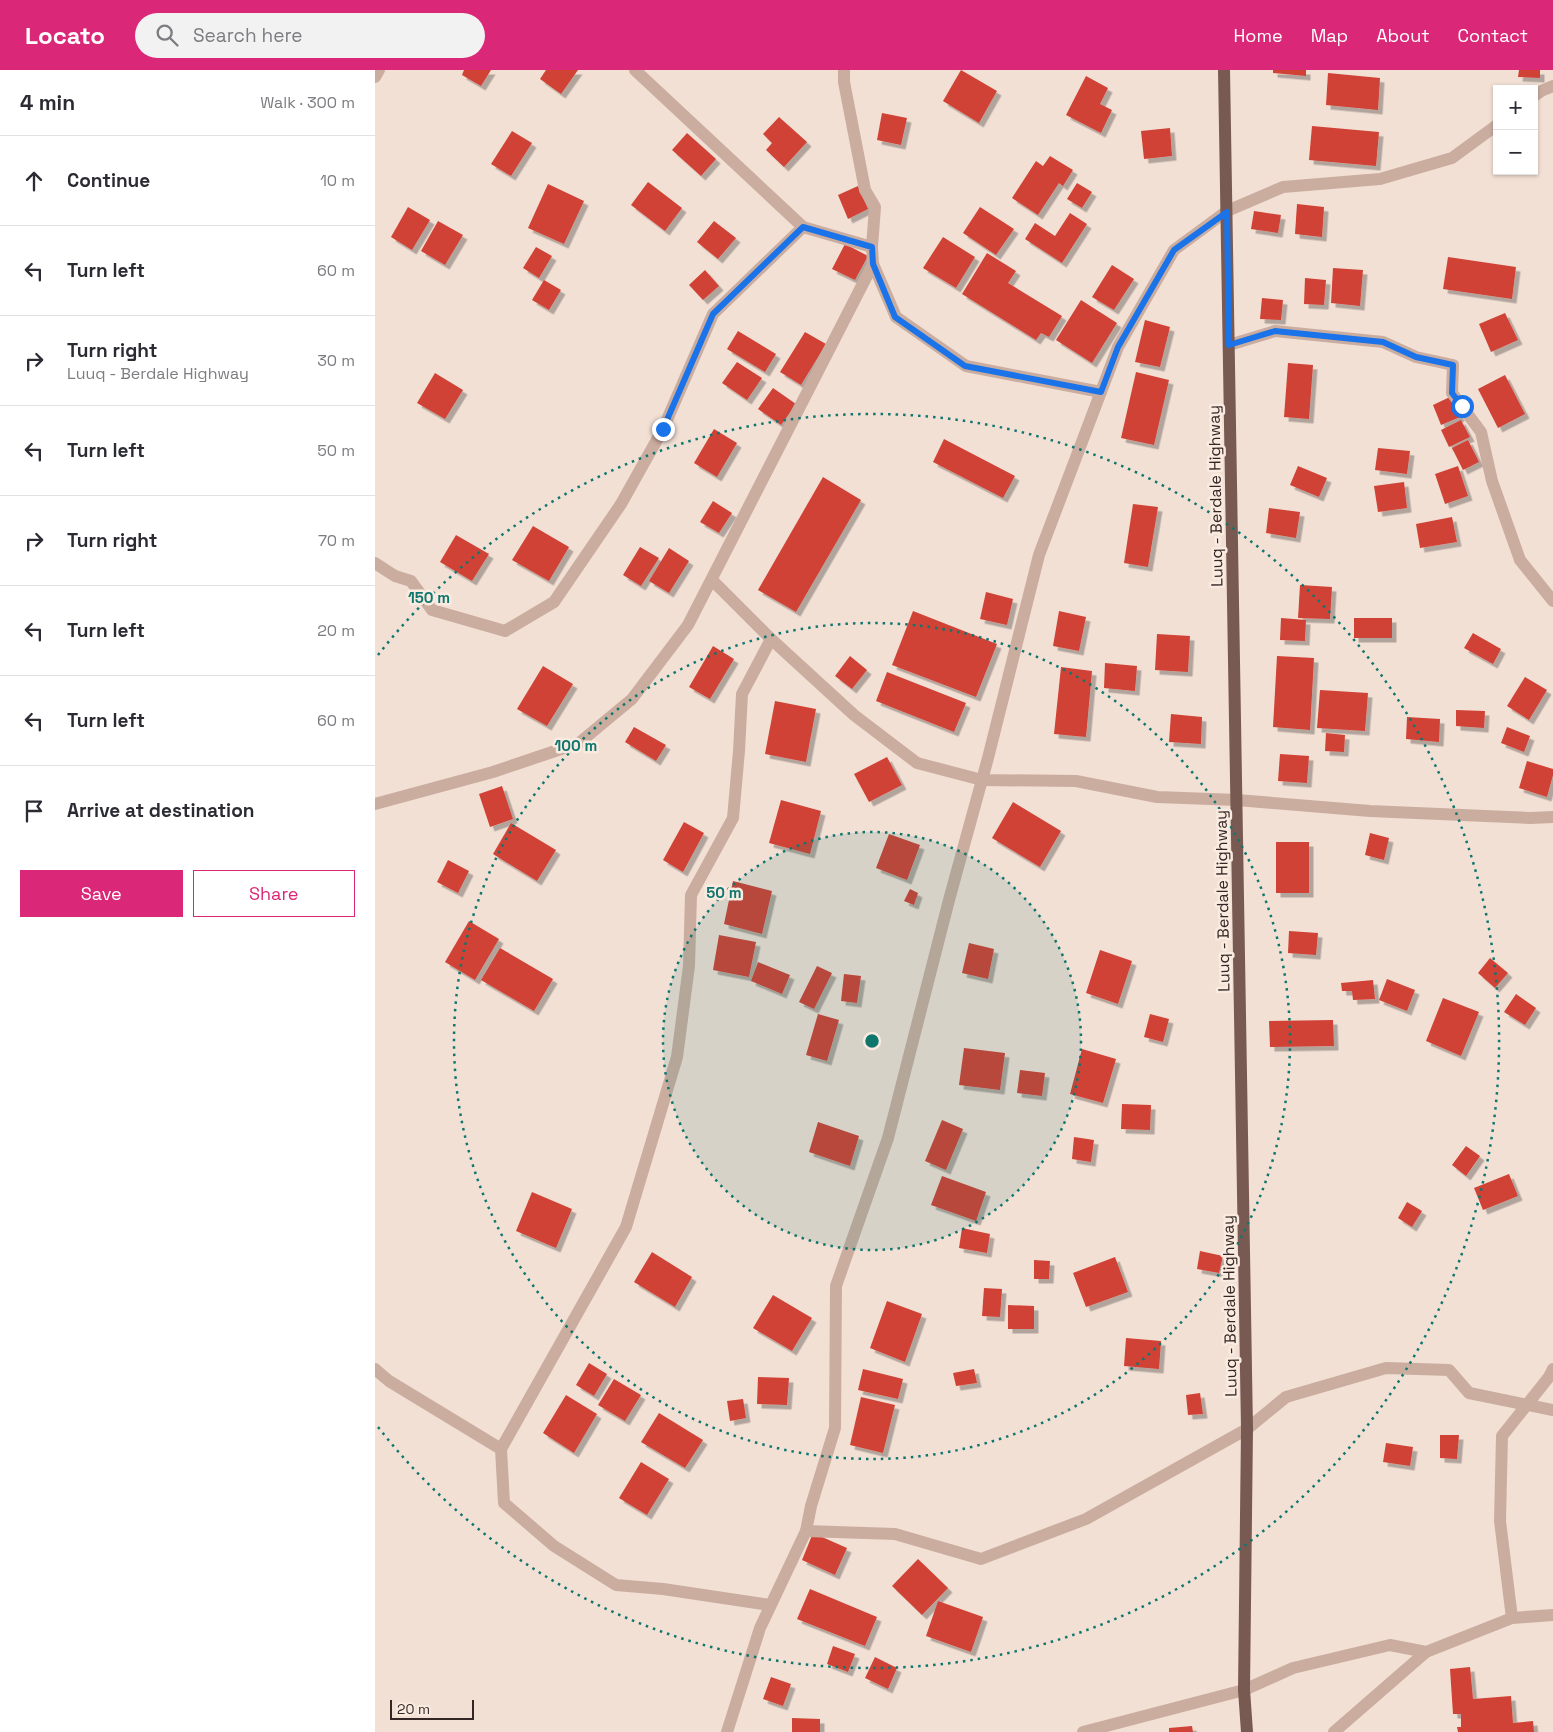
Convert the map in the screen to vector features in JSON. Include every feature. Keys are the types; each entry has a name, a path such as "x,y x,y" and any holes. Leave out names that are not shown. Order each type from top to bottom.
{"main road":[{"name":"Luuq - Berdale Highway","path":"1224,70 1247,1429 1245,1690 1247,1732"}],"street":[{"path":"375,77 379,70"},
{"path":"635,70 803,227 872,247"},
{"path":"844,70 844,82 865,190 875,207 872,247 873,264 895,317 965,366 1101,392"},
{"path":"1538,93 1553,86"},
{"path":"727,1732 760,1628 806,1531 811,1506 835,1428 837,1286 888,1138 1039,555 1118,347 1174,250 1227,212 1283,187 1380,179 1452,158 1493,128"},
{"path":"375,563 395,576 411,581 432,610 505,631 553,602 621,504 663,429 713,314 803,227"},
{"path":"375,804 493,772 579,743 632,699 688,625 873,264"},
{"path":"1229,345 1275,331 1383,342 1416,357 1453,365 1452,393 1481,432 1492,481 1520,560 1553,601"},
{"path":"712,580 771,639 854,715 917,763 982,780 1075,781 1157,797 1237,800 1371,811 1531,818 1553,817"},
{"path":"770,1605 663,1589 616,1585 554,1546 504,1503 501,1448 626,1227 677,1057 689,966 691,895 733,818 742,694 771,639"},
{"path":"806,1531 895,1534 981,1560 1086,1519 1247,1429 1286,1397 1386,1368 1449,1370 1469,1393 1553,1410"},
{"path":"375,1369 389,1381 501,1448"},
{"path":"1512,1618 1500,1521 1502,1436 1553,1370"},
{"path":"1334,1732 1426,1652 1512,1618 1553,1614"},
{"path":"1083,1732 1245,1690 1293,1668 1390,1646 1426,1652"}],"building":[{"path":"464,70 491,70 481,86 462,75"},
{"path":"546,70 578,70 561,94 540,79"},
{"path":"961,70 997,91 979,123 943,101"},
{"path":"1273,70 1306,70 1306,76 1273,73"},
{"path":"1519,70 1540,70 1540,78 1518,77"},
{"path":"1328,73 1380,78 1378,110 1326,105"},
{"path":"1086,76 1108,88 1100,104 1112,110 1101,133 1066,115"},
{"path":"882,113 907,118 901,145 877,140"},
{"path":"779,117 807,142 784,167 766,150 772,143 763,134"},
{"path":"1312,126 1379,132 1376,166 1309,160"},
{"path":"1170,128 1172,156 1144,159 1141,131"},
{"path":"512,131 532,143 511,176 491,164"},
{"path":"687,133 716,159 701,176 672,150"},
{"path":"1050,156 1073,170 1063,186 1059,183 1038,215 1012,198 1036,161 1043,166"},
{"path":"648,182 682,208 665,231 631,205"},
{"path":"1077,183 1092,192 1082,208 1067,199"},
{"path":"548,184 584,201 564,244 528,228"},
{"path":"858,186 868,209 848,219 838,195"},
{"path":"1297,204 1324,207 1322,237 1295,234"},
{"path":"408,207 430,220 412,250 391,237"},
{"path":"980,207 1014,229 996,255 963,233"},
{"path":"1254,211 1281,215 1278,233 1251,229"},
{"path":"1070,213 1087,224 1062,263 1025,239 1035,223 1055,236"},
{"path":"438,221 463,235 445,265 421,251"},
{"path":"714,221 736,238 718,259 697,242"},
{"path":"943,237 975,257 956,288 923,268"},
{"path":"845,244 868,256 855,280 832,269"},
{"path":"536,247 552,256 539,278 523,268"},
{"path":"987,253 1016,271 1008,283 1062,316 1049,337 1041,333 1036,340 962,294"},
{"path":"1448,257 1516,267 1512,299 1443,289"},
{"path":"1112,265 1134,279 1114,310 1092,297"},
{"path":"1333,268 1363,270 1360,306 1331,303"},
{"path":"705,270 719,286 703,300 689,285"},
{"path":"1305,278 1326,280 1324,305 1304,304"},
{"path":"544,280 561,290 549,310 532,300"},
{"path":"1262,298 1283,300 1281,320 1260,319"},
{"path":"1081,300 1117,323 1092,363 1056,340"},
{"path":"1505,313 1518,340 1491,352 1479,324"},
{"path":"1145,320 1170,327 1160,367 1135,362"},
{"path":"738,331 776,354 765,372 727,349"},
{"path":"805,332 826,344 801,385 780,372"},
{"path":"737,362 762,378 747,400 722,383"},
{"path":"1288,363 1313,365 1309,419 1284,417"},
{"path":"1136,372 1169,380 1154,445 1121,438"},
{"path":"435,373 463,390 445,419 417,403"},
{"path":"1505,375 1525,414 1498,428 1478,389"},
{"path":"773,388 796,404 781,425 758,409"},
{"path":"1452,396 1460,417 1441,425 1433,405"},
{"path":"1461,420 1470,437 1449,447 1441,430"},
{"path":"714,429 737,443 717,477 694,463"},
{"path":"944,439 1015,476 1003,498 933,462"},
{"path":"1468,440 1479,462 1463,470 1452,448"},
{"path":"1378,448 1410,451 1407,474 1375,470"},
{"path":"1298,466 1327,478 1319,497 1290,485"},
{"path":"1458,466 1468,496 1445,504 1435,474"},
{"path":"823,477 861,500 796,612 758,590"},
{"path":"1404,482 1407,508 1378,512 1374,486"},
{"path":"713,501 732,513 719,533 700,522"},
{"path":"1133,504 1158,507 1148,567 1124,563"},
{"path":"1269,508 1300,512 1296,538 1266,533"},
{"path":"1452,517 1457,542 1420,548 1416,524"},
{"path":"533,526 569,547 549,581 512,560"},
{"path":"456,535 489,554 472,581 440,562"},
{"path":"640,547 659,558 641,586 623,575"},
{"path":"669,548 689,561 669,593 649,581"},
{"path":"1300,585 1332,587 1330,619 1298,618"},
{"path":"986,592 1013,599 1007,625 980,619"},
{"path":"913,611 997,644 976,697 892,665"},
{"path":"1059,611 1086,617 1079,651 1053,646"},
{"path":"1281,618 1306,620 1305,641 1280,640"},
{"path":"1354,618 1392,618 1392,638 1354,638"},
{"path":"1473,633 1501,649 1493,664 1464,648"},
{"path":"1157,634 1190,636 1188,672 1155,670"},
{"path":"713,646 734,659 710,699 689,687"},
{"path":"850,656 867,670 852,689 835,676"},
{"path":"1277,656 1314,658 1310,730 1273,727"},
{"path":"1105,663 1137,666 1135,691 1104,688"},
{"path":"543,666 573,684 547,726 517,709"},
{"path":"1061,667 1092,671 1086,737 1054,734"},
{"path":"887,672 966,703 954,732 876,701"},
{"path":"1525,677 1547,690 1529,720 1507,706"},
{"path":"1320,690 1368,693 1365,731 1317,728"},
{"path":"775,701 816,709 806,762 765,754"},
{"path":"1456,710 1485,711 1484,728 1456,726"},
{"path":"1171,714 1202,717 1201,744 1169,742"},
{"path":"1407,717 1440,719 1439,742 1406,739"},
{"path":"634,727 666,745 656,761 625,742"},
{"path":"1507,727 1530,736 1524,752 1501,743"},
{"path":"1326,733 1345,735 1344,752 1325,751"},
{"path":"1280,754 1309,756 1307,783 1278,781"},
{"path":"887,757 902,785 869,802 854,774"},
{"path":"1527,761 1553,769 1547,797 1519,788"},
{"path":"502,786 513,819 490,827 479,794"},
{"path":"781,800 821,811 810,854 769,843"},
{"path":"1013,802 1061,831 1040,867 992,838"},
{"path":"684,822 704,833 683,872 663,860"},
{"path":"511,823 556,850 537,881 493,854"},
{"path":"1370,833 1389,838 1384,860 1365,855"},
{"path":"889,834 920,845 907,880 876,868"},
{"path":"1276,842 1309,842 1309,893 1276,893"},
{"path":"448,860 469,871 458,893 437,882"},
{"path":"733,881 772,891 762,934 724,924"},
{"path":"910,889 918,893 914,905 904,901"},
{"path":"469,921 499,939 475,980 445,962"},
{"path":"1289,931 1318,933 1316,955 1288,953"},
{"path":"719,935 756,942 749,977 713,970"},
{"path":"969,943 994,949 988,979 962,973"},
{"path":"500,948 553,979 534,1011 481,980"},
{"path":"1100,950 1132,961 1118,1004 1086,993"},
{"path":"1490,958 1508,973 1495,988 1478,973"},
{"path":"758,962 790,975 782,994 751,981"},
{"path":"817,966 832,973 814,1009 799,1002"},
{"path":"844,974 861,976 857,1003 841,1001"},
{"path":"1387,979 1415,990 1407,1011 1379,1000"},
{"path":"1373,980 1375,999 1353,1000 1352,991 1342,991 1341,983"},
{"path":"1516,994 1536,1008 1525,1025 1504,1012"},
{"path":"1443,998 1479,1012 1461,1056 1426,1041"},
{"path":"818,1014 839,1020 827,1061 806,1055"},
{"path":"1150,1014 1169,1019 1163,1042 1144,1037"},
{"path":"1333,1020 1334,1046 1270,1047 1269,1021"},
{"path":"964,1048 1005,1053 1000,1090 959,1085"},
{"path":"1082,1049 1116,1059 1103,1103 1070,1094"},
{"path":"1020,1070 1045,1073 1042,1096 1017,1093"},
{"path":"1122,1104 1151,1105 1150,1130 1121,1129"},
{"path":"942,1120 963,1129 946,1170 925,1161"},
{"path":"818,1122 859,1136 850,1166 809,1152"},
{"path":"1074,1137 1094,1140 1091,1162 1072,1159"},
{"path":"1466,1146 1480,1156 1466,1176 1452,1165"},
{"path":"1509,1174 1518,1196 1483,1210 1474,1188"},
{"path":"942,1176 986,1192 976,1221 931,1205"},
{"path":"532,1192 572,1209 556,1248 516,1231"},
{"path":"1407,1202 1422,1211 1412,1227 1398,1218"},
{"path":"962,1228 990,1234 987,1253 959,1248"},
{"path":"1200,1251 1223,1256 1219,1273 1197,1269"},
{"path":"652,1252 692,1277 675,1307 634,1282"},
{"path":"1115,1257 1128,1292 1086,1307 1073,1273"},
{"path":"1034,1260 1050,1261 1049,1279 1034,1279"},
{"path":"984,1288 1002,1289 1000,1317 982,1316"},
{"path":"773,1295 812,1318 792,1351 753,1328"},
{"path":"887,1301 922,1314 905,1362 870,1348"},
{"path":"1008,1305 1034,1306 1034,1329 1008,1329"},
{"path":"1126,1338 1161,1341 1159,1369 1124,1366"},
{"path":"589,1363 607,1374 594,1396 576,1385"},
{"path":"863,1369 903,1379 898,1399 858,1390"},
{"path":"974,1369 977,1383 956,1386 953,1373"},
{"path":"758,1377 789,1378 787,1405 757,1404"},
{"path":"614,1379 641,1395 625,1421 598,1405"},
{"path":"1200,1393 1203,1414 1188,1415 1186,1395"},
{"path":"566,1395 597,1414 574,1453 543,1433"},
{"path":"861,1397 895,1405 883,1453 850,1445"},
{"path":"743,1399 746,1418 730,1421 727,1401"},
{"path":"659,1413 703,1440 685,1468 641,1442"},
{"path":"1440,1435 1459,1435 1457,1459 1440,1458"},
{"path":"1386,1443 1413,1447 1410,1466 1383,1462"},
{"path":"641,1462 669,1479 647,1515 619,1498"},
{"path":"813,1533 847,1548 835,1575 802,1560"},
{"path":"918,1559 948,1588 922,1615 892,1586"},
{"path":"810,1589 877,1617 865,1646 797,1619"},
{"path":"938,1601 983,1617 971,1652 926,1636"},
{"path":"833,1646 855,1654 848,1672 827,1664"},
{"path":"875,1657 897,1668 888,1689 865,1678"},
{"path":"1470,1667 1473,1699 1511,1696 1513,1723 1533,1721 1534,1732 1458,1732 1457,1727 1461,1727 1461,1714 1453,1714 1450,1669"},
{"path":"771,1677 791,1684 783,1706 763,1699"},
{"path":"792,1718 820,1719 820,1732 792,1732"},
{"path":"1192,1726 1193,1732 1169,1732 1169,1728"}],"route":[{"path":"663,429 713,314 803,227 872,247 873,264 895,317 965,366 1101,392 1118,347 1174,250 1227,212 1229,345 1275,331 1383,342 1416,357 1453,365 1452,393 1462,406"}]}
